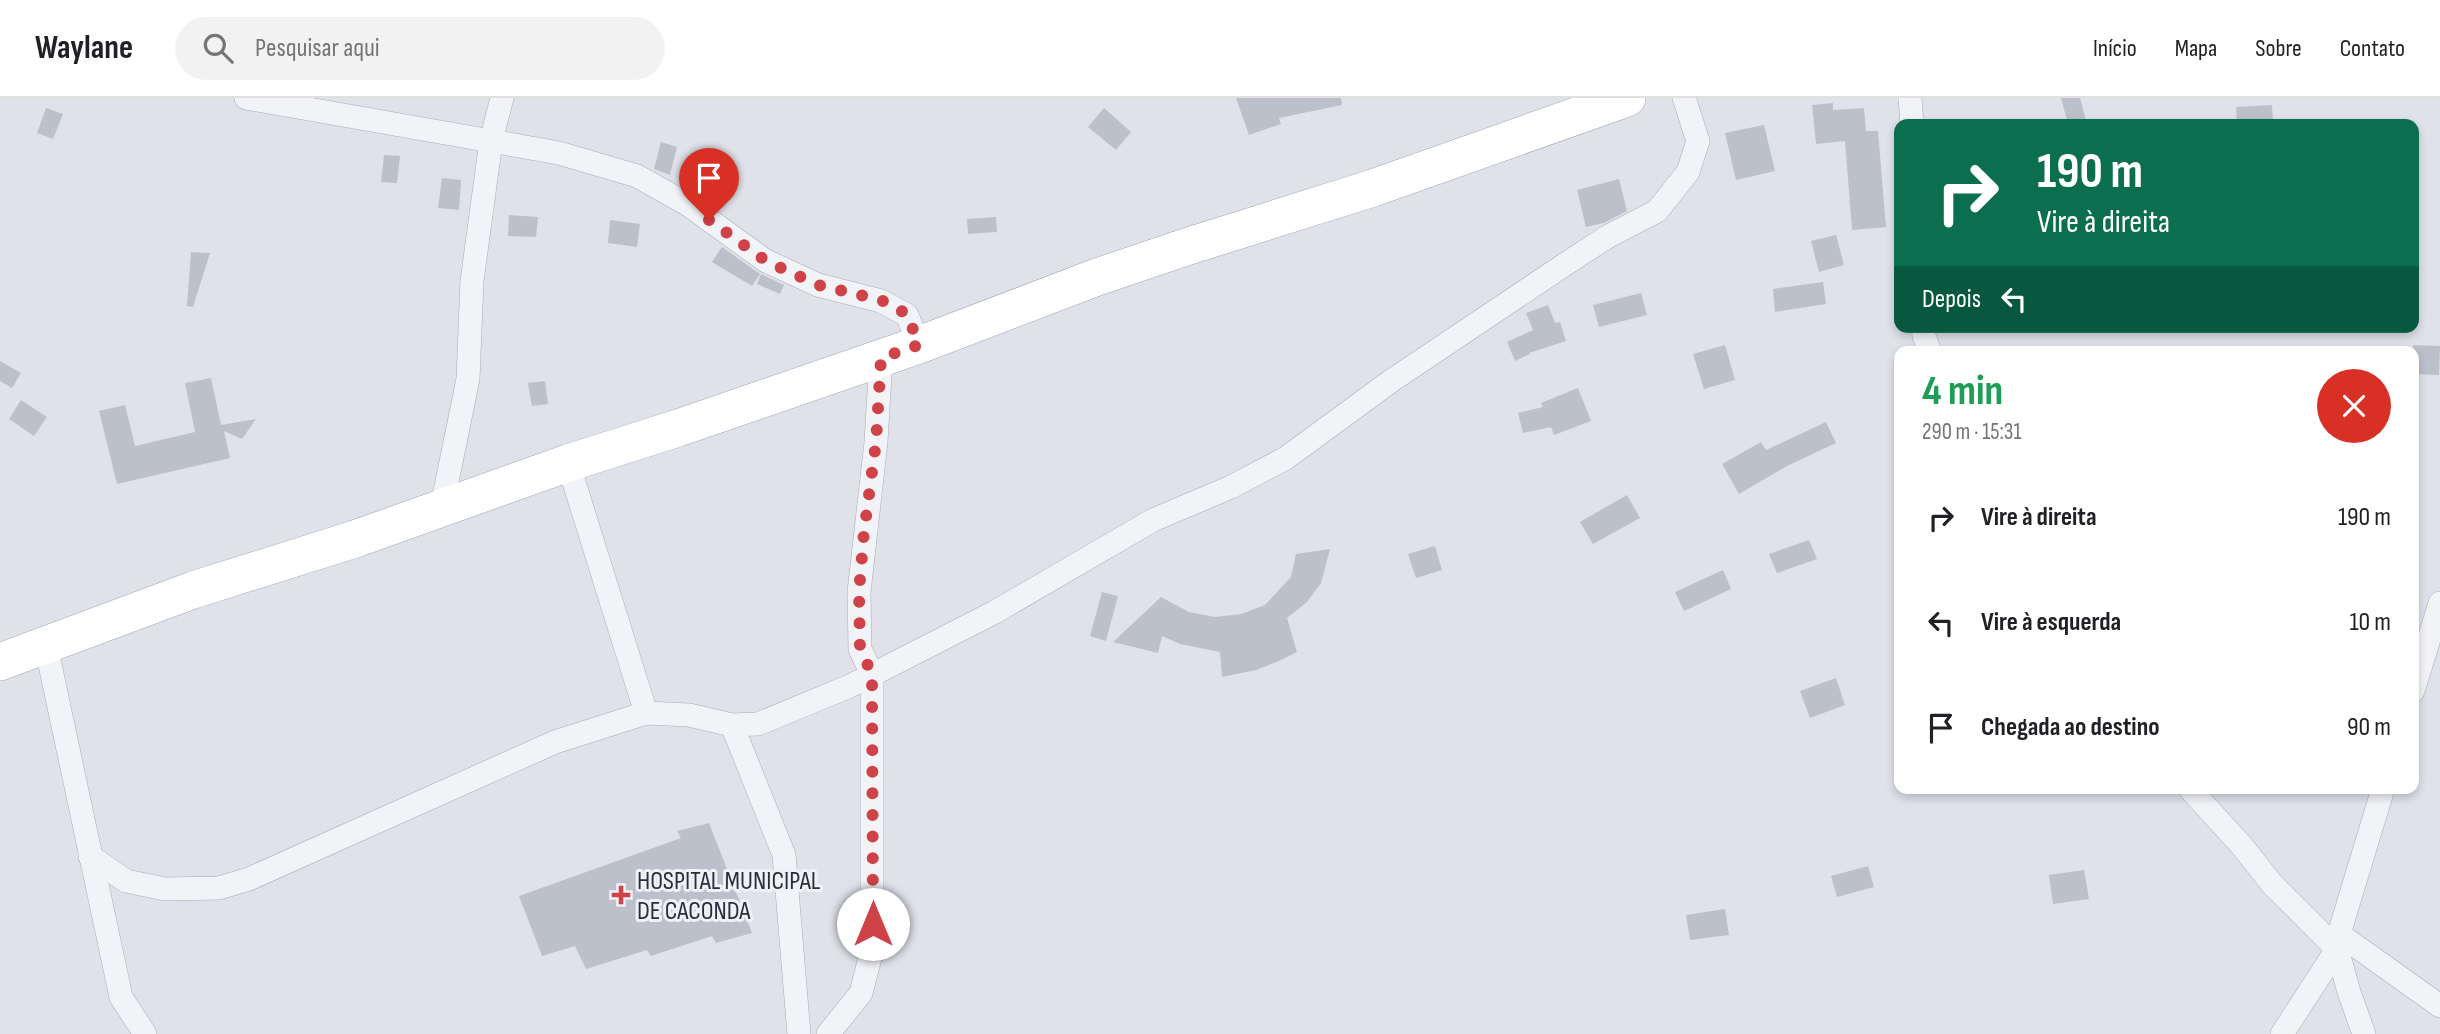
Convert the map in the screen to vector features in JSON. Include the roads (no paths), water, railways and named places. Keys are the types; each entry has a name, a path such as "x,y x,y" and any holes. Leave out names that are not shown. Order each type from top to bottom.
{"main road":[{"path":"0,662 193,590 355,539 442,506 919,345 1097,277 1373,188 1627,98"}],"street":[{"path":"246,98 559,153 637,176 687,204 766,261 818,285 881,300 907,314 919,345"},
{"path":"442,506 468,379 472,281 491,141 502,98"},
{"path":"90,856 125,881 165,889 219,888 249,879 555,742 646,713 689,715 732,725 758,724 872,674 995,612 1153,520 1231,487 1286,458 1391,381 1553,272 1607,237 1657,211 1688,172 1698,141 1684,98"},
{"path":"1910,98 1912,119"},
{"path":"828,1034 861,993 872,950 872,674 860,649 859,592 876,442 881,358"},
{"path":"568,463 646,713"},
{"path":"2419,671 2440,603"},
{"path":"46,646 121,997 145,1034"},
{"path":"732,725 784,855 799,1034"},
{"path":"2195,794 2272,884 2338,942 2440,1006"},
{"path":"2283,1034 2338,942 2382,794"},
{"path":"2338,942 2349,992 2364,1034"}],"place":[{"name":"HOSPITAL MUNICIPAL DE CACONDA","path":"621,895"}]}
